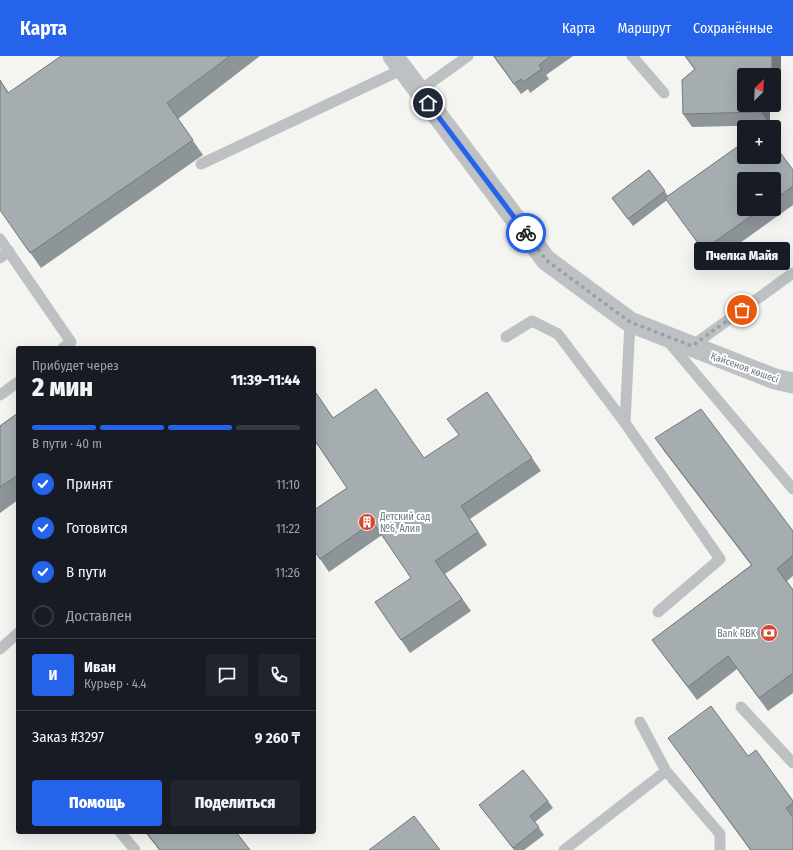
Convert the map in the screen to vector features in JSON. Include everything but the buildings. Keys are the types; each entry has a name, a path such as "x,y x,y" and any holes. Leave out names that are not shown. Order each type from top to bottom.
{"street":[{"name":"Қайсенов көшесі","path":"398,63 546,260 630,322 775,379 793,383"}],"lane":[{"path":"419,91 468,56"},
{"path":"632,56 664,92"},
{"path":"201,164 398,63"},
{"path":"0,238 71,342 66,346"},
{"path":"0,258 9,252"},
{"path":"692,346 793,272"},
{"path":"506,337 532,321 558,334 625,423 720,559 658,612"},
{"path":"625,423 630,322"},
{"path":"663,335 793,489"},
{"path":"0,395 16,383"},
{"path":"0,649 16,635"},
{"path":"741,707 793,763"},
{"path":"640,722 666,771 720,834 720,850"},
{"path":"564,850 666,771"},
{"path":"122,834 135,850"}],"way so far":[{"path":"526,233 546,260 630,322 692,346 742,310"}],"place":[{"name":"Пчелка Майя","path":"742,310"},
{"name":"Детский сад №6, Алия","path":"367,522"},
{"name":"Bank RBK","path":"769,633"}],"route":[{"path":"428,103 526,233"}]}
